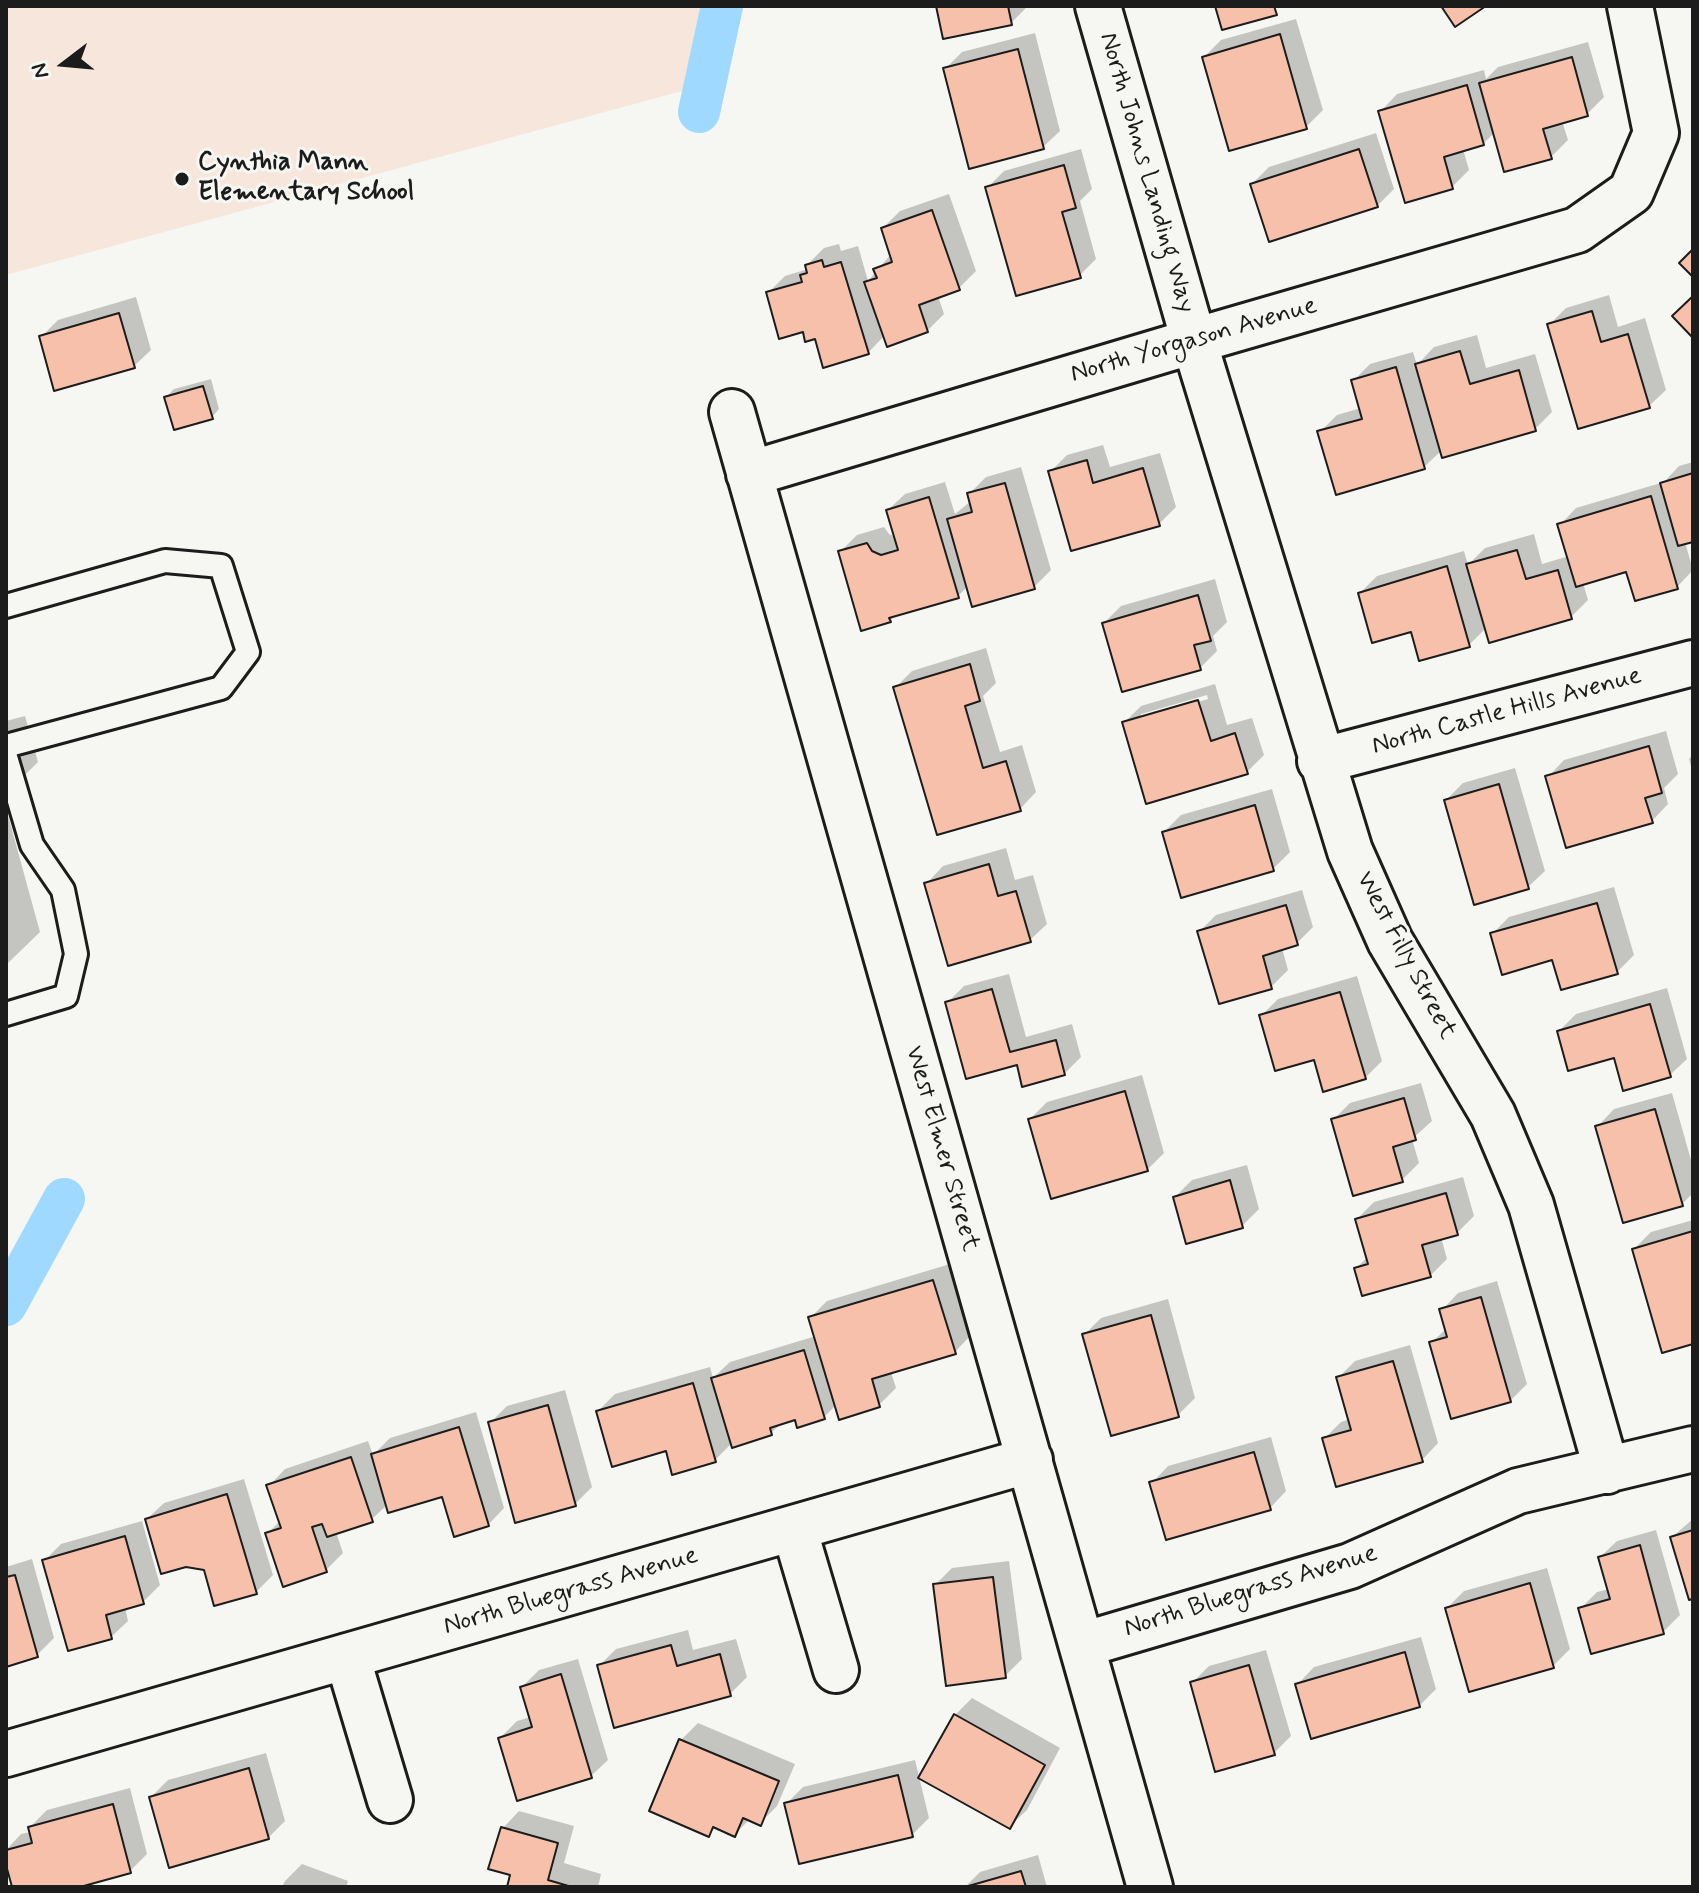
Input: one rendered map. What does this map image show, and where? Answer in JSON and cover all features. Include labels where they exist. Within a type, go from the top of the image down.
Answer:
[{"type":"street","name":"North Johns Landing Way","points":[[1098,6],[1194,341]]},
{"type":"street","name":"North Yorgason Avenue","points":[[749,474],[1577,230],[1631,192],[1656,133],[1630,6]]},
{"type":"street","name":"West Filly Street","points":[[1194,341],[1350,851],[1390,941],[1493,1115],[1531,1205],[1607,1471]]},
{"type":"street","name":"West Elmer Street","points":[[732,412],[1150,1887]]},
{"type":"street","name":"North Castle Hills Avenue","points":[[1320,761],[1693,663]]},
{"type":"street","name":"North Bluegrass Avenue","points":[[1082,1645],[1350,1566],[1518,1491],[1693,1449]]},
{"type":"street","name":"North Bluegrass Avenue","points":[[6,1754],[1030,1460]]},
{"type":"street","points":[[794,1528],[836,1670]]},
{"type":"street","points":[[347,1656],[390,1800]]},
{"type":"lane","points":[[6,606],[165,561],[221,566],[248,652],[221,688],[6,746]]},
{"type":"lane","points":[[6,757],[32,845],[63,890],[76,954],[66,996],[6,1014]]},
{"type":"shaded area","name":"Cynthia Mann Elementary School","points":[[6,6],[715,6],[711,83],[6,275]]},
{"type":"building","points":[[936,6],[1008,6],[1012,25],[943,39]]},
{"type":"building","points":[[1215,6],[1274,6],[1277,15],[1222,30]]},
{"type":"building","points":[[1441,6],[1486,6],[1455,27]]},
{"type":"building","points":[[1280,34],[1307,129],[1229,151],[1202,57]]},
{"type":"building","points":[[1018,49],[1044,149],[969,169],[943,68]]},
{"type":"building","points":[[1572,57],[1588,116],[1543,129],[1552,159],[1504,172],[1479,83]]},
{"type":"building","points":[[1467,85],[1484,145],[1444,157],[1453,189],[1405,203],[1378,111]]},
{"type":"building","points":[[1359,149],[1378,207],[1269,242],[1250,184]]},
{"type":"building","points":[[1064,165],[1076,208],[1062,212],[1081,278],[1016,296],[985,187]]},
{"type":"building","points":[[932,210],[960,290],[919,305],[928,332],[887,347],[864,282],[877,278],[873,269],[892,262],[881,228]]},
{"type":"building","points":[[1693,249],[1693,277],[1679,263]]},
{"type":"building","points":[[822,260],[824,267],[841,262],[869,354],[823,368],[815,339],[805,342],[803,332],[779,339],[766,292],[802,282],[800,275],[807,273],[805,265]]},
{"type":"building","points":[[1693,296],[1693,338],[1672,316]]},
{"type":"building","points":[[1592,311],[1601,342],[1628,334],[1650,408],[1578,429],[1547,324]]},
{"type":"building","points":[[119,313],[135,368],[54,391],[39,336]]},
{"type":"building","points":[[1460,351],[1470,384],[1519,370],[1536,431],[1442,458],[1415,364]]},
{"type":"building","points":[[1396,367],[1425,469],[1336,495],[1317,431],[1362,419],[1351,380]]},
{"type":"building","points":[[203,386],[213,419],[174,430],[164,397]]},
{"type":"building","points":[[1087,460],[1093,483],[1143,468],[1160,526],[1071,551],[1048,471]]},
{"type":"building","points":[[1693,473],[1693,542],[1678,546],[1660,483]]},
{"type":"building","points":[[1005,483],[1035,589],[972,607],[947,519],[972,512],[967,493]]},
{"type":"building","points":[[1651,496],[1678,589],[1635,601],[1626,572],[1576,587],[1557,524]]},
{"type":"building","points":[[929,497],[959,598],[889,618],[891,622],[861,631],[838,551],[867,543],[872,551],[881,555],[898,550],[886,510]]},
{"type":"building","points":[[1517,550],[1526,579],[1558,570],[1572,619],[1489,643],[1466,564]]},
{"type":"building","points":[[1447,566],[1470,647],[1419,661],[1411,632],[1372,643],[1358,593]]},
{"type":"building","points":[[1198,595],[1211,641],[1194,645],[1201,670],[1122,692],[1102,623]]},
{"type":"building","points":[[970,664],[980,701],[965,706],[983,768],[1006,761],[1021,811],[937,835],[893,687]]},
{"type":"building","points":[[1198,700],[1211,741],[1235,733],[1248,774],[1146,804],[1122,722]]},
{"type":"building","points":[[1649,746],[1662,793],[1645,798],[1653,823],[1566,848],[1545,776]]},
{"type":"building","points":[[1499,784],[1529,889],[1474,905],[1444,800]]},
{"type":"building","points":[[1255,805],[1274,871],[1181,898],[1162,832]]},
{"type":"building","points":[[989,864],[998,896],[1016,891],[1031,942],[948,966],[924,883]]},
{"type":"building","points":[[1597,903],[1618,974],[1561,990],[1552,960],[1502,975],[1490,933]]},
{"type":"building","points":[[1286,905],[1298,945],[1263,956],[1272,989],[1219,1004],[1197,931]]},
{"type":"building","points":[[992,989],[1010,1052],[1056,1040],[1065,1075],[1022,1087],[1017,1065],[966,1079],[945,1002]]},
{"type":"building","points":[[1340,992],[1366,1079],[1323,1092],[1314,1060],[1275,1071],[1259,1015]]},
{"type":"building","points":[[1650,1004],[1671,1077],[1623,1091],[1614,1058],[1568,1071],[1557,1031]]},
{"type":"building","points":[[1125,1091],[1148,1171],[1051,1199],[1028,1119]]},
{"type":"building","points":[[1404,1098],[1416,1140],[1393,1147],[1403,1182],[1353,1196],[1331,1119]]},
{"type":"building","points":[[1655,1109],[1683,1206],[1623,1223],[1595,1126]]},
{"type":"building","points":[[1230,1180],[1243,1228],[1186,1244],[1173,1197]]},
{"type":"building","points":[[1446,1193],[1458,1235],[1422,1245],[1431,1277],[1362,1296],[1354,1268],[1368,1264],[1355,1219]]},
{"type":"building","points":[[1693,1231],[1693,1344],[1662,1353],[1632,1249]]},
{"type":"building","points":[[933,1280],[956,1354],[872,1379],[880,1407],[839,1420],[808,1317]]},
{"type":"building","points":[[1481,1297],[1511,1402],[1451,1419],[1429,1342],[1447,1337],[1439,1309]]},
{"type":"building","points":[[1151,1315],[1179,1417],[1111,1436],[1082,1334]]},
{"type":"building","points":[[804,1350],[825,1419],[797,1428],[795,1420],[770,1428],[772,1435],[732,1448],[711,1378]]},
{"type":"building","points":[[1393,1361],[1423,1462],[1336,1487],[1322,1438],[1351,1430],[1336,1377]]},
{"type":"building","points":[[693,1383],[716,1462],[672,1475],[666,1451],[612,1467],[596,1411]]},
{"type":"building","points":[[548,1405],[576,1506],[515,1523],[488,1422]]},
{"type":"building","points":[[459,1427],[489,1526],[454,1537],[442,1497],[388,1513],[371,1454]]},
{"type":"building","points":[[1254,1452],[1271,1510],[1166,1540],[1149,1482]]},
{"type":"building","points":[[351,1457],[373,1522],[327,1537],[322,1524],[312,1527],[327,1572],[283,1587],[265,1533],[281,1528],[266,1485]]},
{"type":"building","points":[[227,1494],[257,1594],[214,1606],[204,1570],[186,1567],[161,1574],[145,1519]]},
{"type":"building","points":[[1693,1530],[1693,1599],[1689,1600],[1670,1537]]},
{"type":"building","points":[[125,1536],[144,1604],[106,1615],[112,1639],[68,1651],[42,1560]]},
{"type":"building","points":[[1640,1545],[1664,1634],[1591,1654],[1578,1608],[1610,1599],[1598,1557]]},
{"type":"building","points":[[15,1575],[38,1657],[6,1667],[6,1577]]},
{"type":"building","points":[[993,1577],[1006,1678],[946,1686],[933,1584]]},
{"type":"building","points":[[1530,1583],[1554,1668],[1469,1692],[1445,1608]]},
{"type":"building","points":[[671,1645],[677,1666],[720,1654],[731,1696],[614,1728],[597,1665]]},
{"type":"building","points":[[1405,1652],[1420,1707],[1311,1739],[1295,1684]]},
{"type":"building","points":[[1249,1665],[1275,1755],[1215,1772],[1190,1682]]},
{"type":"building","points":[[561,1674],[592,1778],[517,1801],[498,1738],[532,1727],[520,1687]]},
{"type":"building","points":[[954,1714],[1045,1765],[1010,1829],[918,1778]]},
{"type":"building","points":[[679,1739],[779,1781],[761,1826],[743,1818],[735,1837],[713,1827],[709,1837],[649,1811]]},
{"type":"building","points":[[249,1768],[269,1839],[169,1868],[149,1797]]},
{"type":"building","points":[[898,1775],[913,1837],[799,1864],[784,1803]]},
{"type":"building","points":[[113,1804],[131,1873],[80,1887],[12,1887],[6,1865],[6,1850],[32,1843],[28,1827]]},
{"type":"building","points":[[501,1827],[558,1843],[548,1880],[572,1887],[507,1887],[510,1875],[488,1869]]},
{"type":"building","points":[[1021,1871],[1026,1887],[965,1887]]},
{"type":"waterway","points":[[699,112],[722,6]]},
{"type":"waterway","points":[[6,1305],[64,1199]]},
{"type":"place","name":"Cynthia Mann Elementary School","points":[[182,179]]}]
